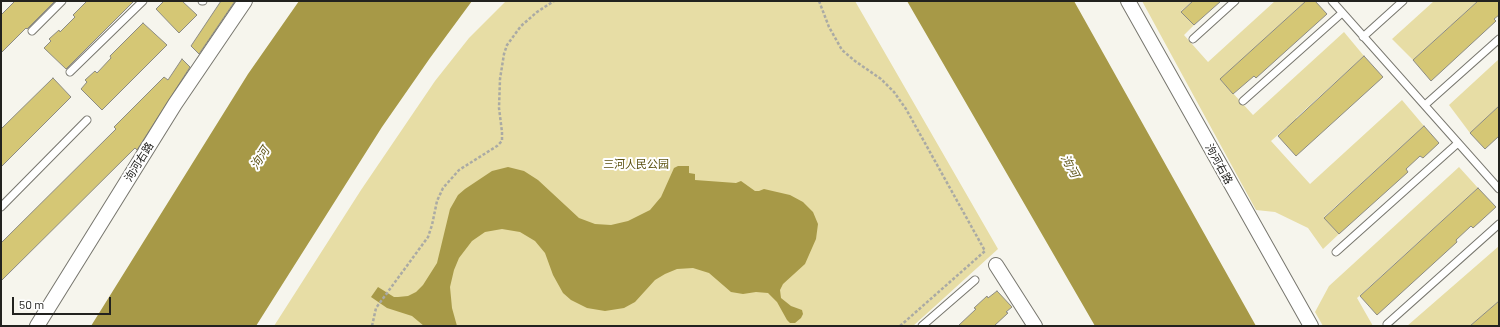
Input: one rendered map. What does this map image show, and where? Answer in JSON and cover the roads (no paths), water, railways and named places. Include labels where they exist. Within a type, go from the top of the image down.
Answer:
[{"type":"street","name":"泃河右路","points":[[37,326],[175,104],[245,1]]},
{"type":"street","name":"泃河右路","points":[[1128,1],[1311,326]]},
{"type":"street","points":[[996,265],[1035,326]]},
{"type":"lane","points":[[32,31],[62,1]]},
{"type":"lane","points":[[70,72],[143,1]]},
{"type":"lane","points":[[1193,39],[1235,1]]},
{"type":"lane","points":[[1332,1],[1499,189]]},
{"type":"lane","points":[[1363,37],[1403,1]]},
{"type":"lane","points":[[1243,101],[1342,13]]},
{"type":"lane","points":[[1425,105],[1499,39]]},
{"type":"lane","points":[[1,207],[87,120]]},
{"type":"lane","points":[[1336,252],[1458,143]]},
{"type":"lane","points":[[1387,324],[1499,224]]},
{"type":"lane","points":[[922,326],[975,280]]},
{"type":"water","name":"泃河","points":[[299,1],[472,1],[382,127],[256,326],[91,326],[248,74]]},
{"type":"water","name":"泃河","points":[[907,1],[1074,1],[1256,326],[1095,326]]},
{"type":"water","points":[[678,166],[689,166],[689,173],[695,174],[695,180],[736,183],[741,181],[755,191],[764,189],[790,195],[803,202],[813,212],[818,224],[816,239],[805,264],[783,284],[780,290],[781,298],[791,306],[802,310],[803,314],[801,318],[795,323],[790,323],[787,320],[777,302],[768,293],[756,292],[743,294],[731,292],[709,273],[693,268],[677,269],[665,274],[655,280],[635,302],[624,308],[605,311],[587,308],[571,300],[563,293],[553,275],[545,253],[535,241],[520,232],[502,229],[485,232],[472,241],[459,258],[454,270],[450,287],[452,308],[457,326],[424,326],[412,316],[387,308],[371,297],[378,287],[394,297],[398,297],[408,296],[416,292],[423,285],[437,263],[450,209],[458,195],[492,171],[508,167],[524,171],[538,180],[579,218],[595,224],[611,225],[628,221],[650,210],[661,197],[674,168]]},
{"type":"park label","name":"三河人民公园","points":[[636,164]]}]
